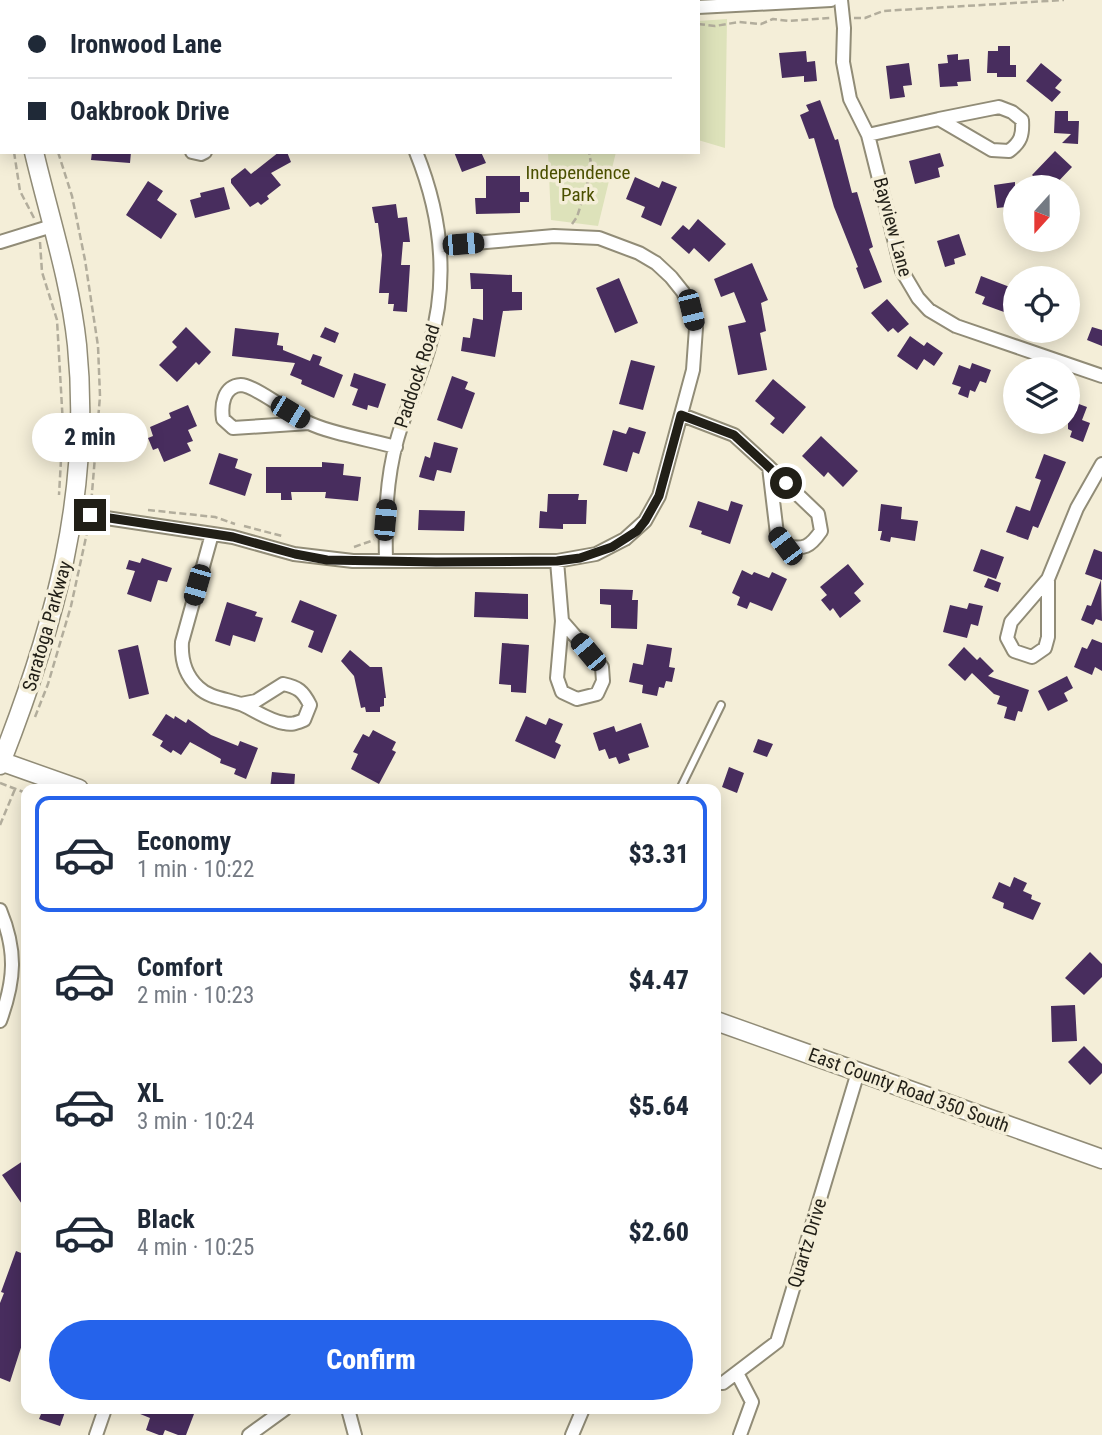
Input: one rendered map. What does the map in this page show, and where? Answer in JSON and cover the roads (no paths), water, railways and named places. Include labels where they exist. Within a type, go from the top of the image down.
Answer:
[{"type":"street","points":[[700,7],[831,0]]},
{"type":"street","name":"Bayview Lane","points":[[841,0],[845,78],[850,99],[868,135],[902,271],[918,299],[929,310],[956,326],[1102,376]]},
{"type":"street","points":[[868,135],[939,119],[999,107],[1022,120],[1023,130],[1020,143],[1009,151],[992,150],[939,119]]},
{"type":"street","name":"Saratoga Parkway","points":[[1,762],[42,652],[61,584],[74,507],[80,429],[77,346],[67,279],[45,228],[34,154]]},
{"type":"street","name":"Paddock Road","points":[[386,561],[388,481],[396,447],[435,329],[439,306],[440,246],[437,216],[417,154]]},
{"type":"street","points":[[0,242],[45,228]]},
{"type":"street","points":[[74,507],[327,560],[557,561],[596,554],[637,531],[659,496],[693,370],[696,349],[694,319],[682,292],[671,276],[639,253],[599,238],[564,236],[440,246]]},
{"type":"street","points":[[309,423],[233,428],[223,419],[221,404],[230,389],[241,385],[251,388],[309,423],[396,447]]},
{"type":"street","points":[[681,415],[734,435],[769,467],[818,513],[821,531],[812,544],[801,550],[785,546],[776,534],[769,467]]},
{"type":"street","points":[[1048,579],[1048,637],[1045,648],[1032,657],[1014,651],[1007,638],[1011,622],[1048,579],[1077,508],[1102,464]]},
{"type":"street","points":[[212,534],[182,642],[181,656],[185,669],[198,688],[206,693],[241,704],[279,723],[294,725],[304,720],[310,705],[304,693],[297,687],[283,684],[256,701],[241,704]]},
{"type":"street","points":[[557,561],[562,621],[557,678],[562,692],[577,699],[597,694],[603,681],[601,667],[562,621]]},
{"type":"street","points":[[1,762],[65,784]]},
{"type":"street","points":[[0,910],[10,935],[13,974],[0,1021]]},
{"type":"street","name":"East County Road 350 South","points":[[721,1023],[1102,1159]]},
{"type":"street","name":"Quartz Drive","points":[[721,1383],[777,1342],[858,1072]]},
{"type":"street","points":[[737,1373],[752,1402],[740,1435]]},
{"type":"street","points":[[96,1435],[103,1414]]},
{"type":"street","points":[[249,1435],[278,1414]]},
{"type":"street","points":[[349,1414],[355,1435]]},
{"type":"street","points":[[572,1435],[581,1414]]},
{"type":"lane","points":[[683,784],[721,705]]},
{"type":"park label","name":"Independence Park","points":[[578,183]]}]
